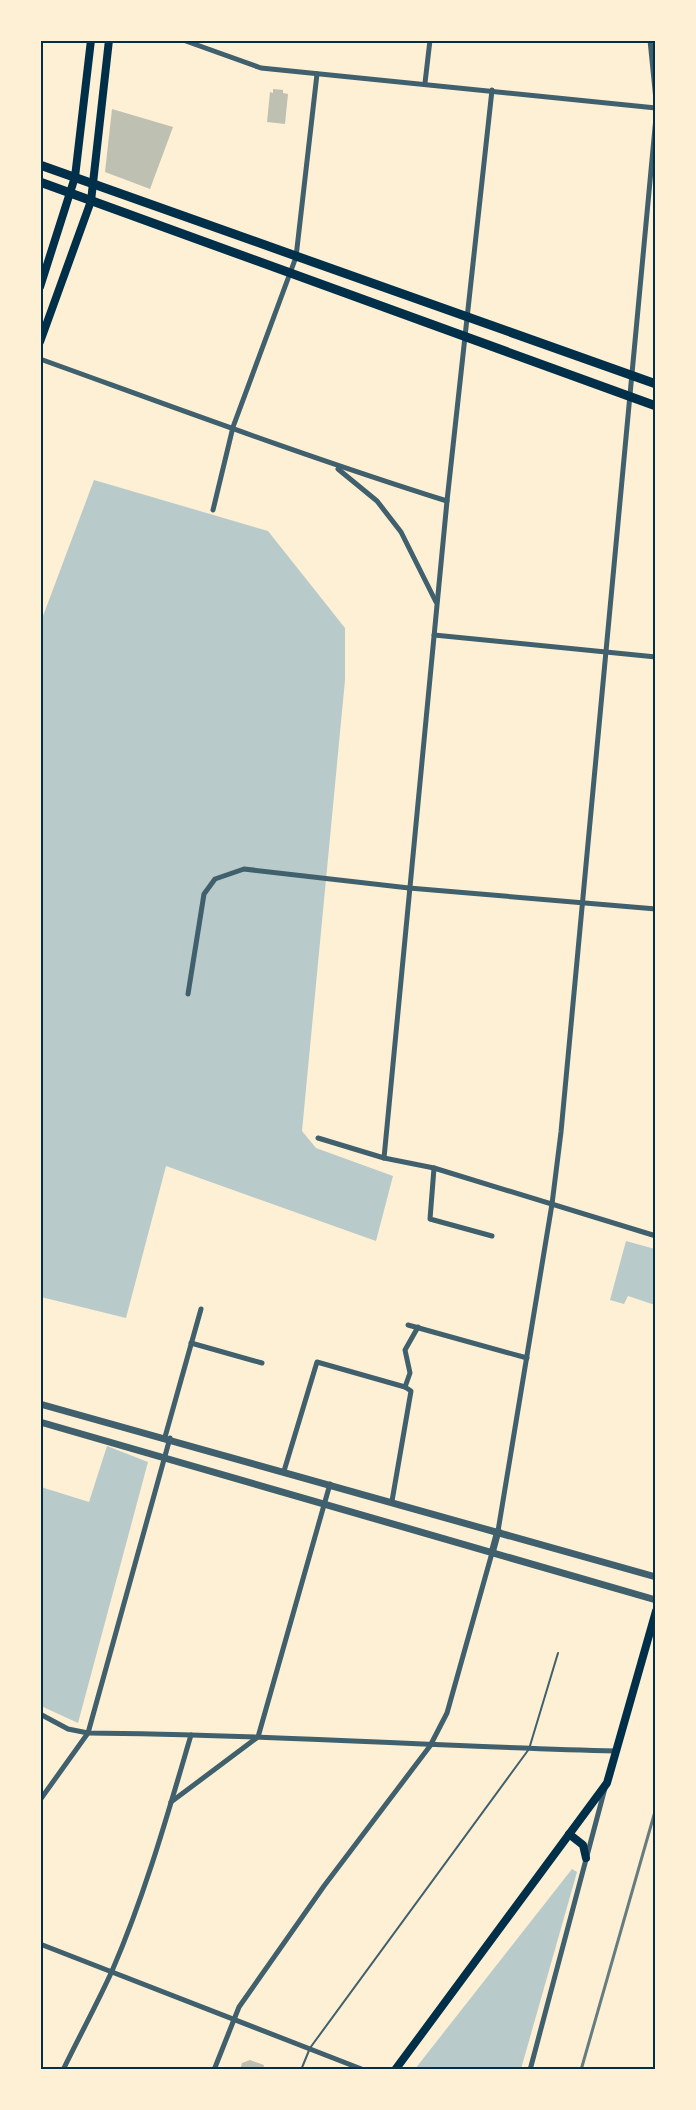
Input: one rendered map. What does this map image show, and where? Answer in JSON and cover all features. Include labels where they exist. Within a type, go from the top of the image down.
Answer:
[{"type":"highway","points":[[40,165],[656,384]]},
{"type":"highway","points":[[40,182],[656,406]]},
{"type":"highway","points":[[190,236],[195,220]]},
{"type":"main road","points":[[40,287],[75,177],[91,40]]},
{"type":"main road","points":[[40,342],[91,201],[95,184],[109,40]]},
{"type":"main road","points":[[395,2070],[607,1784],[656,1611]]},
{"type":"main road","points":[[569,1834],[583,1845],[586,1858]]},
{"type":"street","points":[[183,40],[261,68],[656,108]]},
{"type":"street","points":[[425,83],[430,40]]},
{"type":"street","points":[[650,40],[656,100]]},
{"type":"street","points":[[213,510],[233,427],[292,273],[296,256],[317,74]]},
{"type":"street","points":[[384,1158],[447,501],[492,90]]},
{"type":"street","points":[[214,2070],[239,2007],[324,1886],[430,1746],[447,1713],[498,1531],[552,1204],[583,903],[656,117]]},
{"type":"street","points":[[40,359],[233,427],[335,466],[447,501]]},
{"type":"street","points":[[335,466],[377,501],[401,532],[437,603]]},
{"type":"street","points":[[434,635],[656,657]]},
{"type":"street","points":[[188,994],[204,894],[215,879],[244,868],[409,888],[656,909]]},
{"type":"street","points":[[318,1138],[384,1158],[434,1168],[656,1236]]},
{"type":"street","points":[[434,1168],[430,1219],[492,1236]]},
{"type":"street","points":[[40,1800],[88,1733],[164,1458],[167,1437],[201,1309]]},
{"type":"street","points":[[408,1325],[527,1358]]},
{"type":"street","points":[[405,1387],[410,1373],[405,1350],[415,1337],[418,1327]]},
{"type":"street","points":[[191,1343],[262,1363]]},
{"type":"street","points":[[284,1471],[317,1362],[405,1387],[411,1391],[392,1502]]},
{"type":"street","points":[[40,1404],[167,1437],[656,1577]]},
{"type":"street","points":[[40,1422],[324,1506],[656,1600]]},
{"type":"street","points":[[171,1802],[258,1737],[330,1484]]},
{"type":"street","points":[[40,1714],[68,1729],[88,1733],[616,1751]]},
{"type":"street","points":[[63,2070],[112,1971],[171,1802],[190,1735]]},
{"type":"street","points":[[530,2070],[607,1784]]},
{"type":"street","points":[[40,1944],[364,2070]]},
{"type":"lane","points":[[301,2070],[310,2048],[529,1749],[558,1653]]},
{"type":"shaded area","points":[[94,480],[268,531],[345,628],[345,680],[302,1131],[316,1148],[393,1176],[376,1241],[166,1166],[126,1318],[41,1297],[40,624]]},
{"type":"shaded area","points":[[626,1241],[655,1249],[655,1305],[628,1296],[624,1304],[610,1300]]},
{"type":"shaded area","points":[[107,1446],[148,1462],[78,1723],[41,1706],[41,1487],[89,1502]]},
{"type":"shaded area","points":[[572,1869],[577,1872],[521,2069],[415,2069]]},
{"type":"building","points":[[273,89],[283,90],[283,93],[288,94],[285,124],[267,122],[270,92],[273,93]]},
{"type":"building","points":[[112,109],[173,127],[150,189],[105,172]]},
{"type":"building","points":[[250,2060],[264,2065],[263,2070],[240,2070],[242,2063]]},
{"type":"railway","points":[[581,2070],[656,1808]]}]
